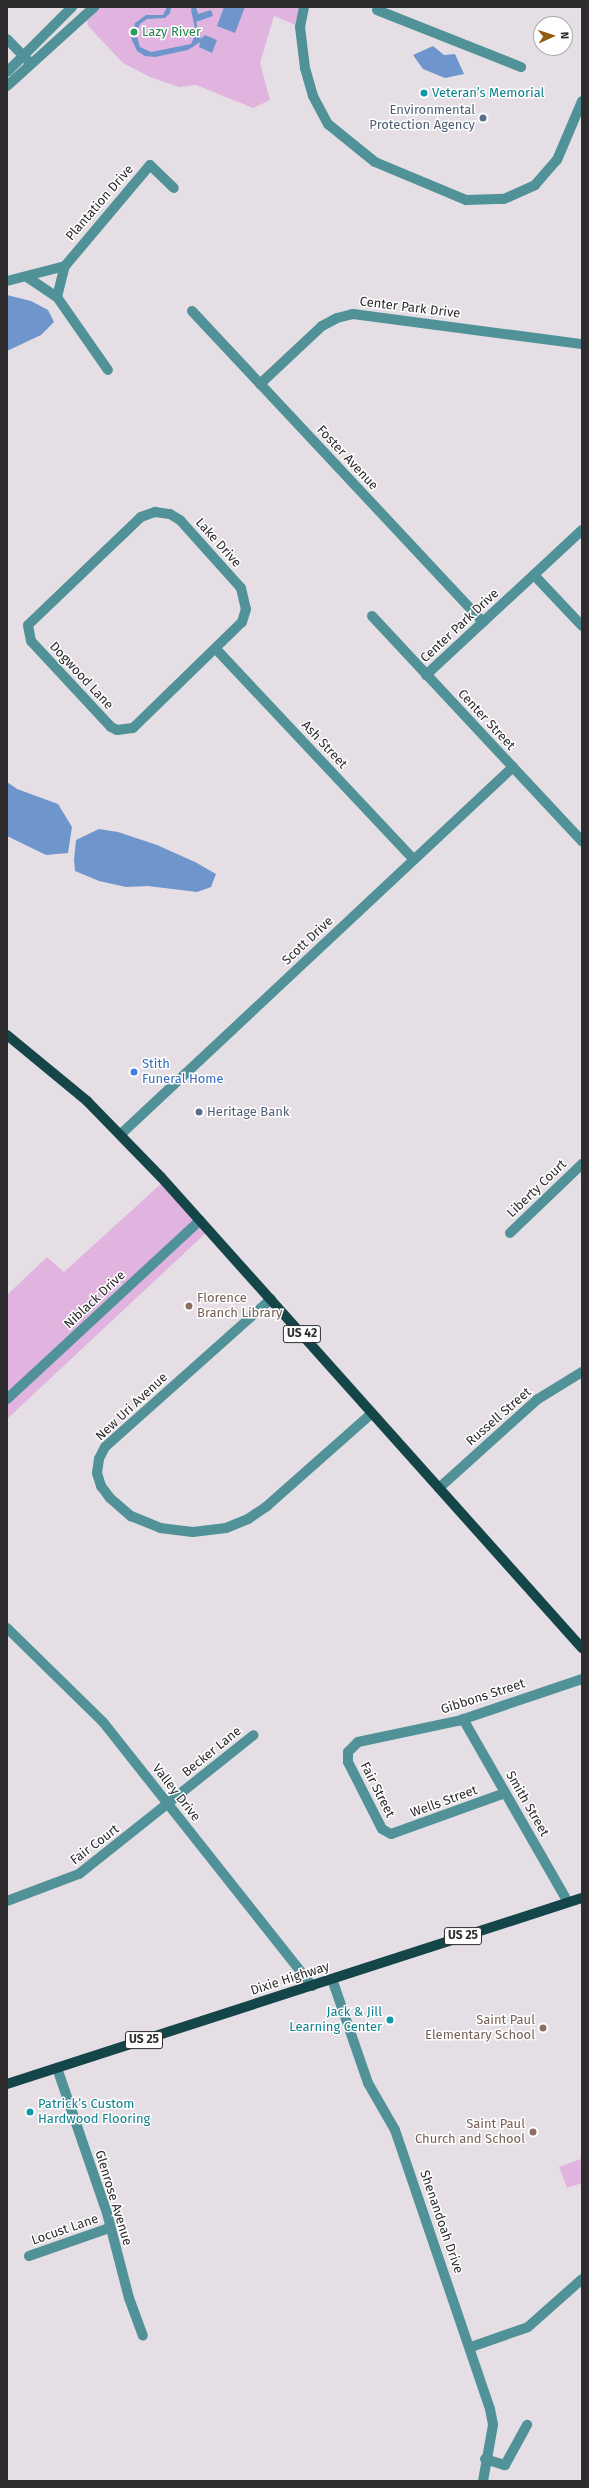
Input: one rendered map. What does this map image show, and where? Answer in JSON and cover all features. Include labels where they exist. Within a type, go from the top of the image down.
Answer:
[{"type":"main road","name":"US 42","points":[[7,1035],[46,1064],[121,1134],[271,1298],[582,1648]]},
{"type":"main road","name":"Dixie Highway","points":[[7,2084],[582,1898]]},
{"type":"street","points":[[7,86],[72,7]]},
{"type":"street","points":[[7,72],[27,61],[94,7]]},
{"type":"street","points":[[304,7],[300,27],[305,68],[313,96],[328,124],[375,162],[466,200],[504,199],[535,185],[556,160],[582,101]]},
{"type":"street","points":[[377,10],[521,67]]},
{"type":"street","points":[[7,39],[27,61]]},
{"type":"street","name":"Plantation Drive","points":[[57,297],[65,266],[150,165],[174,188]]},
{"type":"street","points":[[7,281],[65,266]]},
{"type":"street","points":[[27,277],[57,297],[108,370]]},
{"type":"street","name":"Foster Avenue","points":[[192,311],[483,622]]},
{"type":"street","name":"Center Park Drive","points":[[260,384],[322,326],[337,318],[354,314],[582,344]]},
{"type":"street","name":"Lake Drive","points":[[28,631],[32,619],[141,517],[161,512],[180,520],[244,595],[246,609],[242,622],[216,649],[133,728],[123,731]]},
{"type":"street","name":"Center Park Drive","points":[[426,675],[582,530]]},
{"type":"street","points":[[534,575],[582,626]]},
{"type":"street","name":"Center Street","points":[[372,616],[582,841]]},
{"type":"street","name":"Dogwood Lane","points":[[28,631],[31,641],[111,726],[123,731]]},
{"type":"street","name":"Ash Street","points":[[216,649],[413,859]]},
{"type":"street","name":"Scott Drive","points":[[121,1134],[513,767]]},
{"type":"street","name":"Liberty Court","points":[[510,1233],[582,1164]]},
{"type":"street","name":"Niblack Drive","points":[[7,1400],[200,1220]]},
{"type":"street","name":"New Uri Avenue","points":[[271,1298],[105,1447],[99,1459],[98,1473],[101,1486],[110,1498],[131,1516],[160,1528],[193,1532],[226,1528],[248,1519],[267,1506],[372,1413]]},
{"type":"street","name":"Russell Street","points":[[439,1488],[538,1399],[582,1372]]},
{"type":"street","name":"Valley Drive","points":[[7,1628],[103,1722],[312,1986]]},
{"type":"street","name":"Gibbons Street","points":[[348,1752],[358,1742],[463,1719],[582,1679]]},
{"type":"street","name":"Smith Street","points":[[463,1719],[568,1902]]},
{"type":"street","name":"Becker Lane","points":[[168,1804],[254,1735]]},
{"type":"street","name":"Fair Street","points":[[348,1752],[348,1762],[382,1829],[391,1834]]},
{"type":"street","name":"Wells Street","points":[[391,1834],[505,1793]]},
{"type":"street","name":"Fair Court","points":[[7,1901],[79,1874],[168,1804]]},
{"type":"street","name":"Shenandoah Drive","points":[[332,1979],[368,2083],[395,2130],[471,2347],[492,2420],[490,2441],[485,2459],[483,2481]]},
{"type":"street","name":"Glenrose Avenue","points":[[57,2068],[107,2213],[109,2228],[129,2298],[144,2336]]},
{"type":"street","name":"Locust Lane","points":[[29,2256],[109,2228]]},
{"type":"street","points":[[471,2347],[528,2327],[580,2283]]},
{"type":"street","points":[[485,2459],[505,2465],[527,2425]]},
{"type":"shaded area","points":[[94,7],[304,7],[300,27],[274,16],[260,63],[270,100],[253,108],[196,85],[179,87],[150,77],[123,63],[88,26],[86,14]]},
{"type":"shaded area","points":[[164,1181],[209,1230],[7,1419],[7,1295],[47,1257],[64,1272]]},
{"type":"shaded area","points":[[581,2159],[582,2183],[567,2188],[559,2167]]},
{"type":"water","name":"Lazy River","points":[[167,7],[171,7],[170,13],[165,18],[147,19],[140,24],[136,33],[140,47],[151,52],[191,44],[196,33],[191,10],[192,7],[196,7],[198,14],[211,10],[213,16],[196,22],[201,39],[205,35],[217,40],[212,53],[199,47],[200,42],[188,50],[155,57],[145,56],[137,51],[131,38],[135,23],[146,15],[163,15]]},
{"type":"water","points":[[224,7],[245,7],[235,33],[217,26]]},
{"type":"water","points":[[433,46],[444,55],[455,54],[464,74],[445,78],[423,69],[413,55]]},
{"type":"water","points":[[7,295],[31,301],[48,310],[54,322],[41,335],[7,351]]},
{"type":"water","points":[[7,782],[17,789],[58,804],[72,827],[68,853],[46,855],[7,836]]},
{"type":"water","points":[[99,829],[118,832],[157,845],[195,862],[216,874],[211,887],[197,892],[148,886],[126,887],[99,881],[75,871],[74,860],[76,840]]},
{"type":"place","name":"Lazy River","points":[[134,32]]},
{"type":"place","name":"Veteran’s Memorial","points":[[424,93]]},
{"type":"place","name":"Environmental Protection Agency","points":[[483,118]]},
{"type":"place","name":"Stith Funeral Home","points":[[134,1072]]},
{"type":"place","name":"Heritage Bank","points":[[199,1112]]},
{"type":"place","name":"Florence Branch Library","points":[[189,1306]]},
{"type":"place","name":"Jack & Jill Learning Center","points":[[390,2020]]},
{"type":"place","name":"Saint Paul Elementary School","points":[[543,2028]]},
{"type":"place","name":"Patrick’s Custom Hardwood Flooring","points":[[30,2112]]},
{"type":"place","name":"Saint Paul Church and School","points":[[533,2132]]}]
